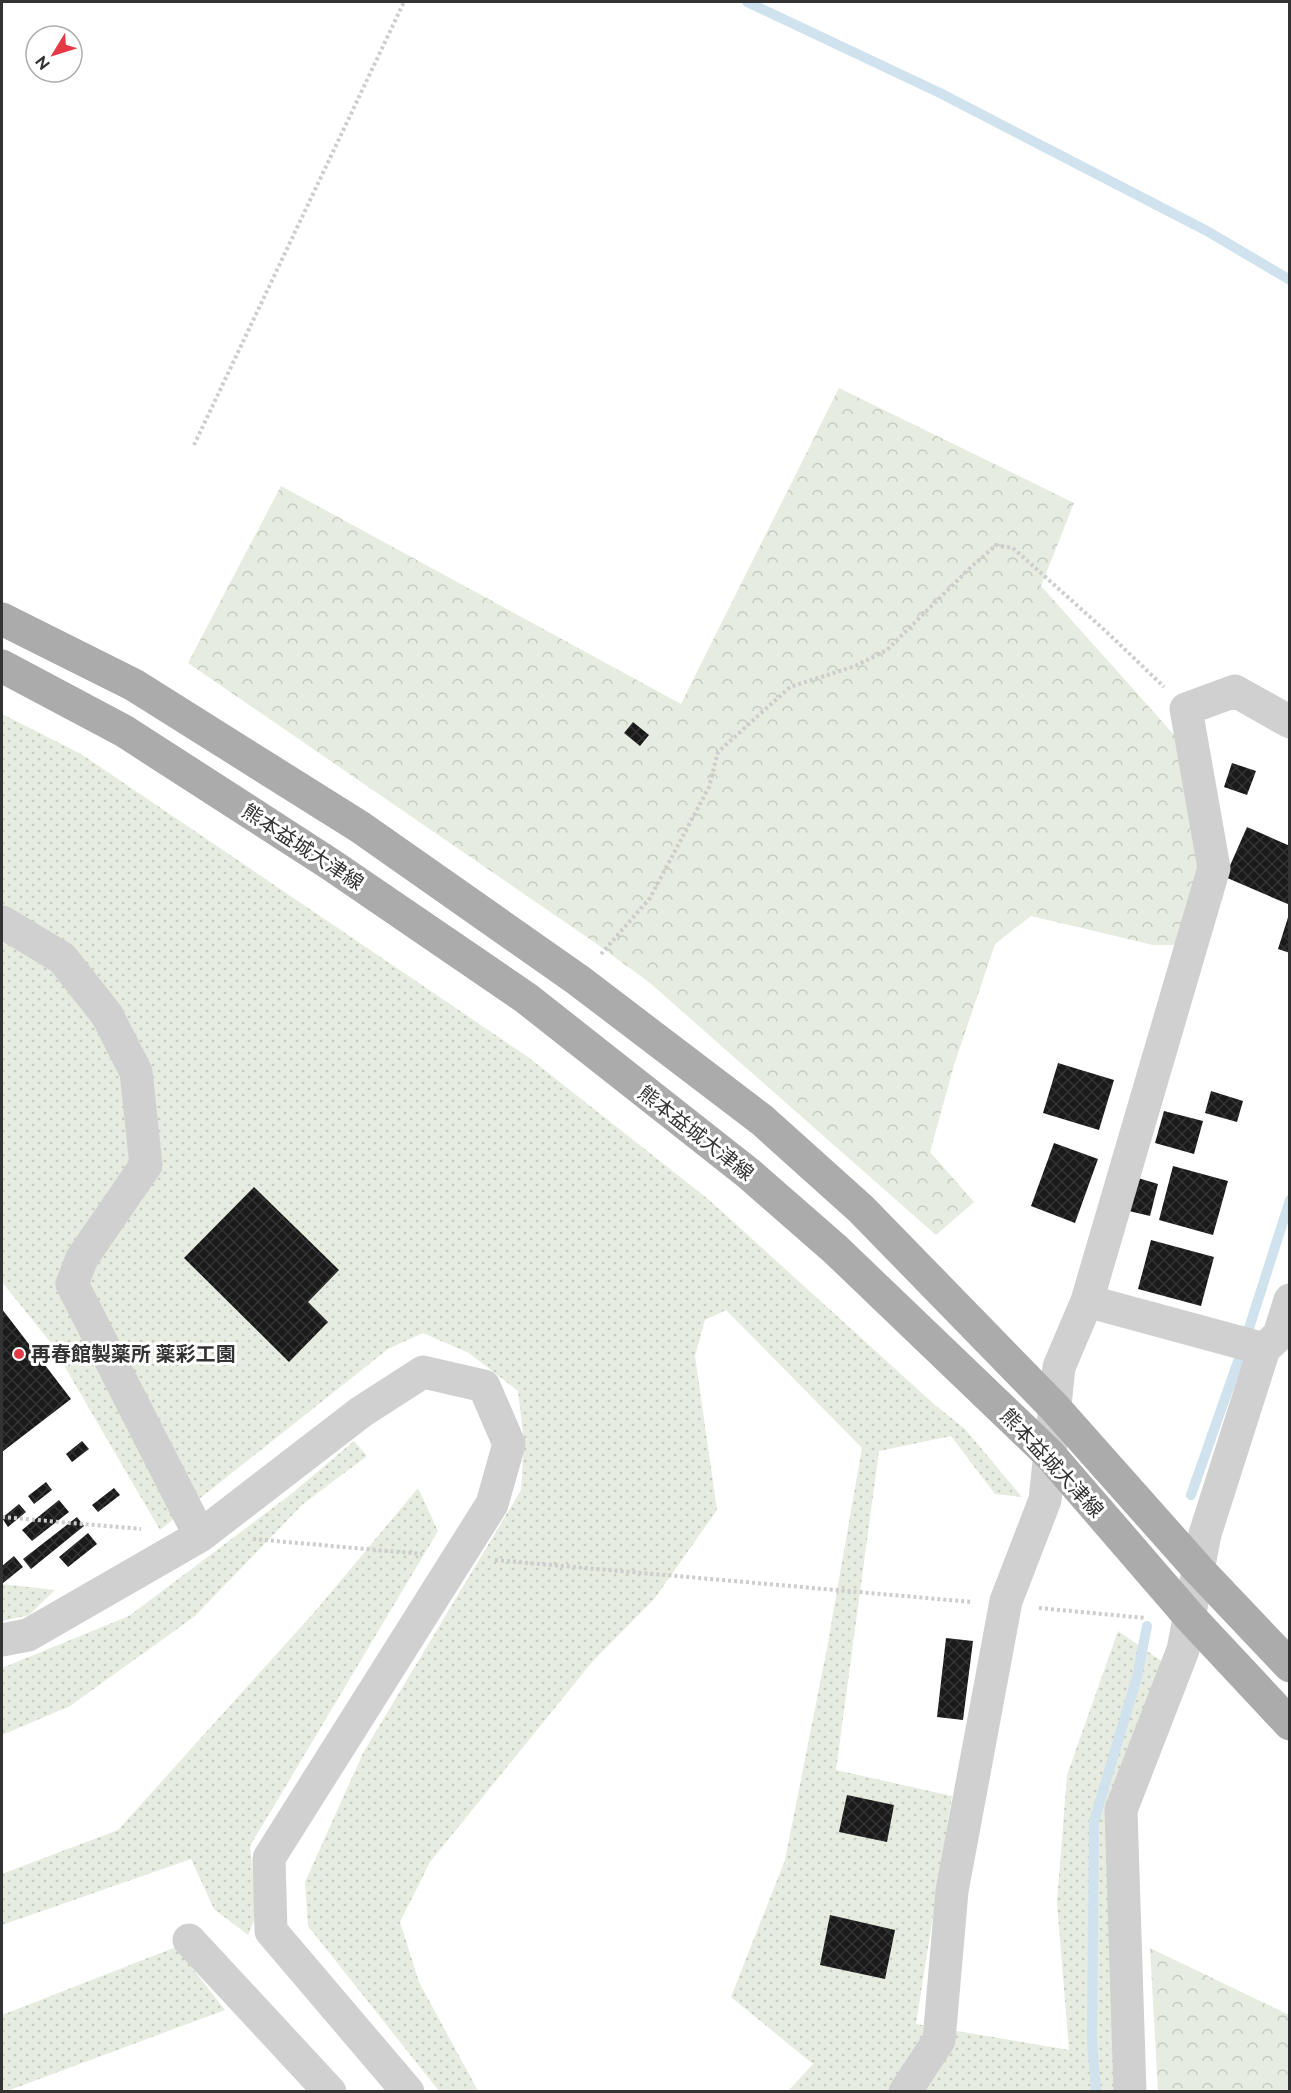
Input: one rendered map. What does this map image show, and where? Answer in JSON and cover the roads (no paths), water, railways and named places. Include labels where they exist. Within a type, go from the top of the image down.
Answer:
[{"type":"main road","name":"熊本益城大津線","points":[[2,619],[134,685],[360,827],[578,980],[762,1120],[861,1209],[1054,1407],[1198,1569],[1290,1666]]},
{"type":"main road","name":"熊本益城大津線","points":[[2,666],[124,731],[330,864],[561,1025],[748,1173],[836,1249],[1050,1455],[1189,1616],[1290,1724]]},
{"type":"street","points":[[905,2091],[939,2040],[952,1891],[1006,1601],[1045,1500],[1059,1367],[1087,1301],[1214,868],[1186,709],[1235,691],[1290,722]]},
{"type":"street","points":[[2,922],[62,958],[107,1015],[136,1072],[146,1165],[82,1258],[72,1284],[200,1536]]},
{"type":"street","points":[[1130,2091],[1121,1810],[1183,1650],[1204,1534],[1262,1341],[1290,1300]]},
{"type":"street","points":[[1087,1301],[1262,1341]]},
{"type":"street","points":[[2,1640],[28,1635],[200,1536],[361,1412],[423,1372],[484,1386],[509,1444],[492,1504],[269,1858],[271,1931],[408,2091]]},
{"type":"street","points":[[189,1940],[330,2091]]},
{"type":"waterway","points":[[747,2],[940,93],[1207,231],[1290,280]]},
{"type":"waterway","points":[[1191,1495],[1242,1350],[1290,1200]]},
{"type":"waterway","points":[[1096,2092],[1092,2040],[1094,1821],[1137,1677],[1147,1626]]},
{"type":"place","name":"再春館製薬所 薬彩工園","points":[[19,1354]]}]
